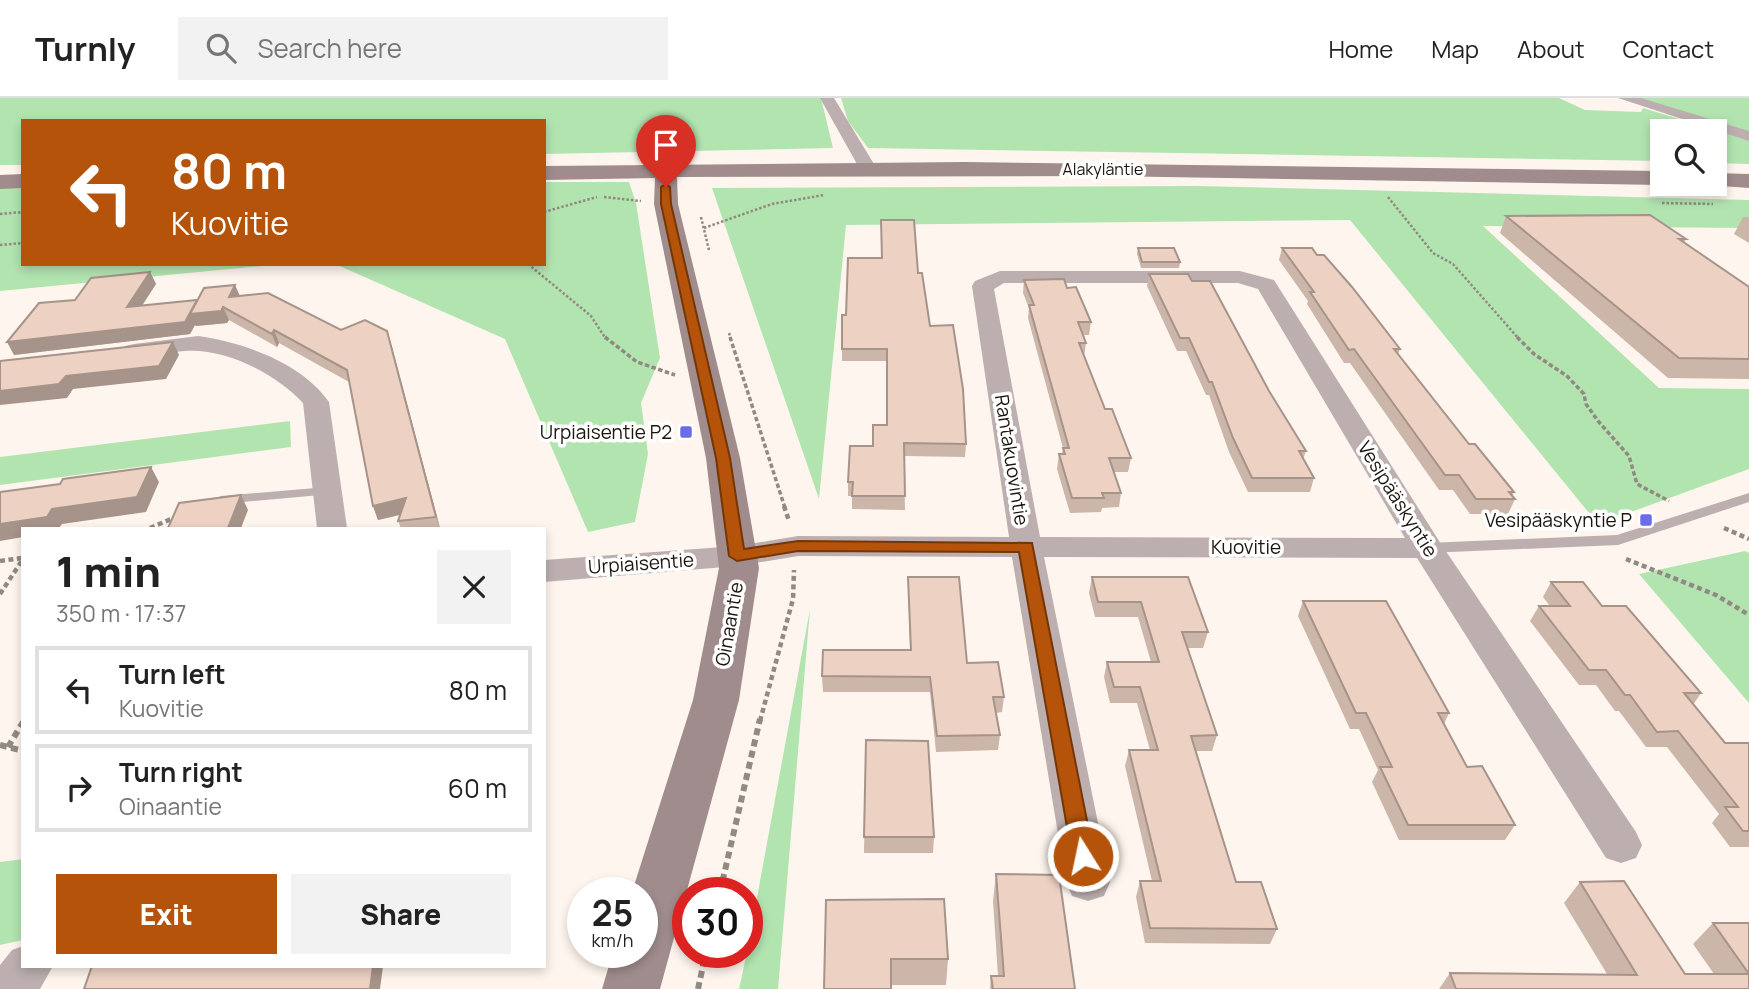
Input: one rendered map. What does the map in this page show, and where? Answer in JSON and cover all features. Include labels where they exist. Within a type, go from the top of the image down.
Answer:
[{"type":"main road","name":"Alakyläntie","points":[[546,173],[868,169],[1356,171],[1650,178]]},
{"type":"main road","name":"Oinaantie","points":[[631,989],[716,700],[739,568],[723,458],[666,204],[666,171]]},
{"type":"main road","points":[[1727,180],[1749,181]]},
{"type":"main road","points":[[0,182],[21,181]]},
{"type":"street","points":[[827,98],[868,169]]},
{"type":"street","points":[[1625,98],[1749,136]]},
{"type":"street","name":"Rantakuovintie","points":[[1088,882],[1026,547],[984,286],[1000,276],[1107,276]]},
{"type":"street","name":"Vesipääskyntie","points":[[1107,276],[1240,277],[1266,285],[1427,548],[1621,845]]},
{"type":"street","points":[[106,354],[198,343],[218,346],[242,354],[306,389],[316,402],[332,527]]},
{"type":"street","name":"Kuovitie","points":[[737,556],[798,546],[1427,548]]},
{"type":"street","name":"Urpiaisentie","points":[[546,571],[737,556]]},
{"type":"street","points":[[10,989],[27,968]]},
{"type":"lane","points":[[216,501],[327,491]]},
{"type":"lane","name":"Kuovitie","points":[[1427,548],[1605,542],[1698,516],[1749,497]]},
{"type":"path","points":[[704,228],[772,204],[827,195]]},
{"type":"path","points":[[546,211],[597,197]]},
{"type":"path","points":[[1402,198],[1388,197],[1433,253],[1453,264],[1534,354],[1567,376],[1584,394],[1586,404],[1598,421],[1629,456],[1637,484],[1698,516]]},
{"type":"path","points":[[1657,203],[1723,204]]},
{"type":"path","points":[[0,214],[21,212]]},
{"type":"path","points":[[0,245],[21,243]]},
{"type":"path","points":[[530,266],[591,316],[608,342],[637,362],[706,383]]},
{"type":"path","points":[[152,527],[216,501]]},
{"type":"path","points":[[0,561],[21,559]]},
{"type":"path","points":[[0,594],[21,562]]},
{"type":"path","points":[[1672,576],[1716,595],[1749,615]]},
{"type":"path","points":[[8,747],[21,725]]},
{"type":"path","points":[[0,745],[21,750]]},
{"type":"path","points":[[698,989],[703,968]]},
{"type":"green space","points":[[0,98],[821,98],[833,148],[546,154],[546,119],[21,119],[21,165],[0,165]]},
{"type":"green space","points":[[841,98],[1559,98],[1585,110],[1641,112],[1643,108],[1679,119],[1650,119],[1650,161],[868,148],[848,121]]},
{"type":"green space","points":[[1636,98],[1749,98],[1749,132],[1727,125],[1727,119],[1706,119]]},
{"type":"green space","points":[[1727,133],[1749,140],[1749,164],[1727,163]]},
{"type":"green space","points":[[546,182],[629,182],[636,203],[660,358],[641,403],[648,454],[635,522],[588,532],[505,339],[340,266],[546,266]]},
{"type":"green space","points":[[0,186],[21,186],[21,266],[262,266],[0,291]]},
{"type":"green space","points":[[1199,186],[1749,200],[1749,228],[1483,226],[1659,388],[1749,389],[1749,469],[1598,524],[1350,220],[846,225],[819,499],[712,188]]},
{"type":"green space","points":[[290,421],[291,447],[0,485],[0,457]]},
{"type":"green space","points":[[1745,551],[1749,553],[1749,703],[1639,574]]},
{"type":"green space","points":[[810,609],[778,989],[739,989],[744,968],[763,968],[763,877],[761,877]]},
{"type":"green space","points":[[21,859],[21,940],[0,945],[0,862]]},
{"type":"building","points":[[1650,215],[1686,239],[1679,239],[1749,287],[1749,359],[1679,358],[1506,216]]},
{"type":"building","points":[[881,220],[914,220],[918,273],[922,273],[930,326],[953,325],[963,389],[966,444],[904,443],[905,496],[852,496],[853,482],[848,482],[850,446],[873,446],[873,425],[887,425],[887,349],[842,349],[842,315],[846,315],[848,258],[882,258]]},
{"type":"building","points":[[1138,248],[1174,248],[1180,262],[1142,262]]},
{"type":"building","points":[[1282,248],[1312,248],[1317,255],[1324,255],[1400,349],[1394,349],[1469,444],[1475,444],[1514,492],[1509,492],[1515,499],[1476,499],[1459,475],[1445,475],[1354,349],[1349,350],[1310,292],[1314,292]]},
{"type":"building","points":[[150,272],[127,307],[197,300],[185,322],[7,342],[39,303],[75,300],[91,278]]},
{"type":"building","points":[[1149,274],[1188,274],[1192,281],[1210,281],[1269,391],[1306,451],[1299,451],[1314,478],[1252,478],[1233,438],[1212,382],[1209,382],[1189,338],[1180,338]]},
{"type":"building","points":[[1064,279],[1067,288],[1076,287],[1091,322],[1078,322],[1086,343],[1079,343],[1105,409],[1112,409],[1131,458],[1109,458],[1121,493],[1102,493],[1104,498],[1072,498],[1059,454],[1065,454],[1063,448],[1069,448],[1029,305],[1034,305],[1024,280]]},
{"type":"building","points":[[235,285],[229,297],[268,293],[341,330],[365,320],[387,331],[436,517],[398,521],[406,498],[373,506],[347,370],[274,330],[272,334],[223,307],[221,311],[190,314],[204,288]]},
{"type":"building","points":[[173,342],[159,366],[66,376],[59,384],[0,391],[0,361]]},
{"type":"building","points":[[151,467],[137,497],[52,509],[47,517],[0,524],[0,492],[60,484],[63,479]]},
{"type":"building","points":[[241,495],[228,527],[168,527],[179,503]]},
{"type":"building","points":[[908,577],[959,577],[967,663],[998,662],[1004,697],[993,697],[1000,735],[937,736],[930,677],[822,676],[823,650],[911,650]]},
{"type":"building","points":[[1092,577],[1188,577],[1208,632],[1182,632],[1217,735],[1191,736],[1236,882],[1261,882],[1277,929],[1150,928],[1140,881],[1161,881],[1129,750],[1158,750],[1140,687],[1114,687],[1107,662],[1159,662],[1141,602],[1098,602]]},
{"type":"building","points":[[1551,582],[1583,582],[1602,606],[1626,606],[1701,693],[1684,693],[1725,743],[1749,743],[1749,831],[1743,831],[1725,807],[1738,807],[1678,731],[1657,732],[1630,695],[1625,695],[1606,670],[1589,670],[1539,606],[1570,606]]},
{"type":"building","points":[[1303,601],[1386,601],[1449,713],[1438,713],[1467,767],[1482,766],[1515,825],[1408,825],[1380,767],[1392,767],[1366,713],[1356,713]]},
{"type":"building","points":[[866,740],[928,741],[934,837],[864,837]]},
{"type":"building","points":[[996,874],[1059,875],[1075,989],[993,989],[991,976],[1004,976]]},
{"type":"building","points":[[1624,881],[1685,974],[1749,974],[1749,989],[1456,989],[1450,973],[1637,975],[1580,882]]},
{"type":"building","points":[[944,899],[948,959],[891,959],[891,989],[824,989],[826,900]]},
{"type":"building","points":[[1713,923],[1749,923],[1749,974]]},
{"type":"building","points":[[91,968],[373,968],[370,989],[84,989]]},
{"type":"place","name":"Urpiaisentie P2","points":[[686,432]]},
{"type":"place","name":"Vesipääskyntie P","points":[[1646,520]]},
{"type":"route","points":[[666,187],[666,204],[723,458],[737,556],[798,546],[1026,547],[1083,856]]}]
